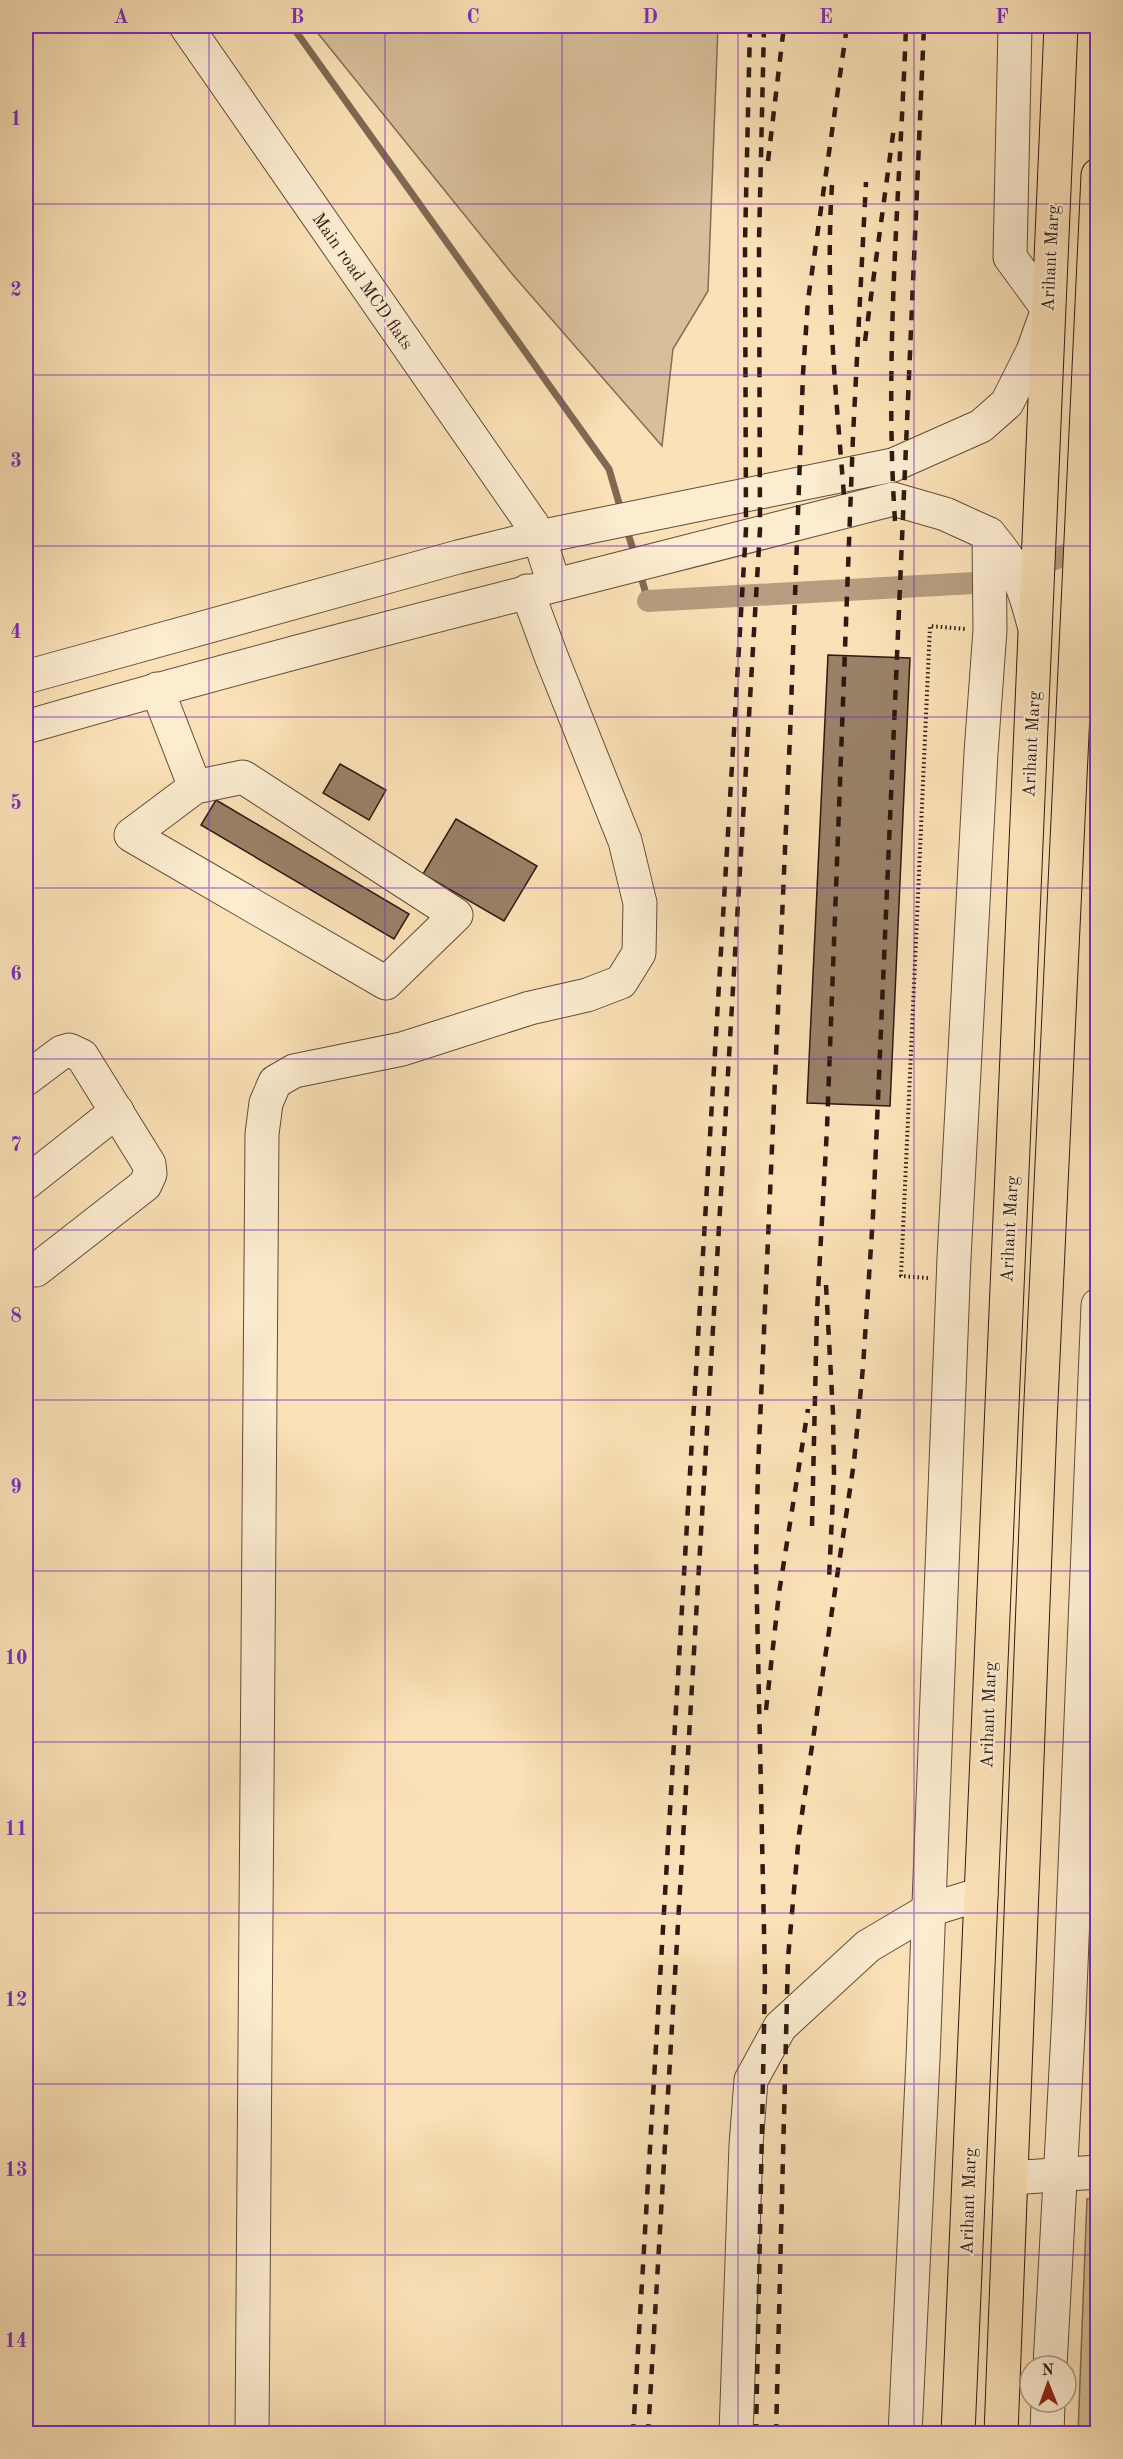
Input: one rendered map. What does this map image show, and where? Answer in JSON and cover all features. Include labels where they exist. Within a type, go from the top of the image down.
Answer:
[{"type":"main road","name":"Arihant Marg","points":[[957,2433],[1061,26]]},
{"type":"main road","points":[[1000,2433],[1043,1363],[1078,594],[1088,498],[1098,175]]},
{"type":"main road","points":[[1003,1362],[1043,1363]]},
{"type":"street","name":"Main road MCD flats","points":[[186,26],[539,537],[541,588],[538,621],[625,841],[640,903],[639,953],[621,982],[587,995],[530,1008],[402,1049],[294,1071],[275,1082],[266,1103],[262,1146],[252,2433]]},
{"type":"street","points":[[26,677],[458,557],[539,537],[893,465],[981,426],[1007,403],[1033,351],[1048,309],[1010,257],[1015,26]]},
{"type":"street","points":[[26,727],[157,689],[541,588],[893,499],[945,514],[1011,559],[1036,618]]},
{"type":"street","points":[[905,2433],[954,1280],[980,765],[990,615],[990,545]]},
{"type":"street","points":[[157,689],[195,787]]},
{"type":"street","points":[[243,777],[456,915],[386,983],[131,835],[195,787],[243,777]]},
{"type":"street","points":[[26,1079],[62,1052],[69,1050],[82,1056],[149,1164],[150,1174],[145,1185],[36,1270]]},
{"type":"street","points":[[26,1183],[117,1111]]},
{"type":"street","points":[[1051,2354],[1061,2173],[1098,1305]]},
{"type":"street","points":[[736,2433],[746,2145],[751,2080],[780,2027],[868,1946],[928,1910],[981,1894]]},
{"type":"street","points":[[1011,2178],[1098,2172]]},
{"type":"street","points":[[1047,2433],[1048,2414]]},
{"type":"path","points":[[954,1280],[901,1276],[930,626],[990,615]]},
{"type":"shaded area","points":[[312,26],[718,26],[708,291],[673,349],[662,446],[513,275]]},
{"type":"shaded area","points":[[1097,2198],[1097,2433],[1078,2433],[1087,2199]]},
{"type":"building","points":[[828,655],[910,658],[890,1106],[807,1103]]},
{"type":"building","points":[[340,764],[386,790],[369,820],[323,793]]},
{"type":"building","points":[[216,800],[409,914],[394,939],[201,825]]},
{"type":"building","points":[[456,819],[537,866],[504,921],[423,874]]},
{"type":"waterway","points":[[292,26],[609,469],[621,510]]},
{"type":"waterway","points":[[626,527],[635,556]]},
{"type":"waterway","points":[[648,601],[992,582],[1098,543]]},
{"type":"waterway","points":[[640,573],[648,601]]},
{"type":"railway","points":[[633,2434],[746,529],[745,242],[750,26]]},
{"type":"railway","points":[[648,2434],[760,529],[759,242],[764,26]]},
{"type":"railway","points":[[768,161],[784,26]]},
{"type":"railway","points":[[756,2434],[765,1977],[756,1560],[758,1468],[790,735],[803,374],[808,300],[847,26]]},
{"type":"railway","points":[[895,521],[892,459],[892,335],[906,26]]},
{"type":"railway","points":[[776,2434],[788,1958],[799,1834],[854,1462],[873,1216],[924,26]]},
{"type":"railway","points":[[865,341],[894,127]]},
{"type":"railway","points":[[812,1526],[817,1311],[827,1128],[853,436],[866,182]]},
{"type":"railway","points":[[832,185],[831,302],[844,496]]},
{"type":"railway","points":[[826,1285],[834,1474],[829,1579]]},
{"type":"railway","points":[[766,1710],[779,1593],[808,1409]]}]
